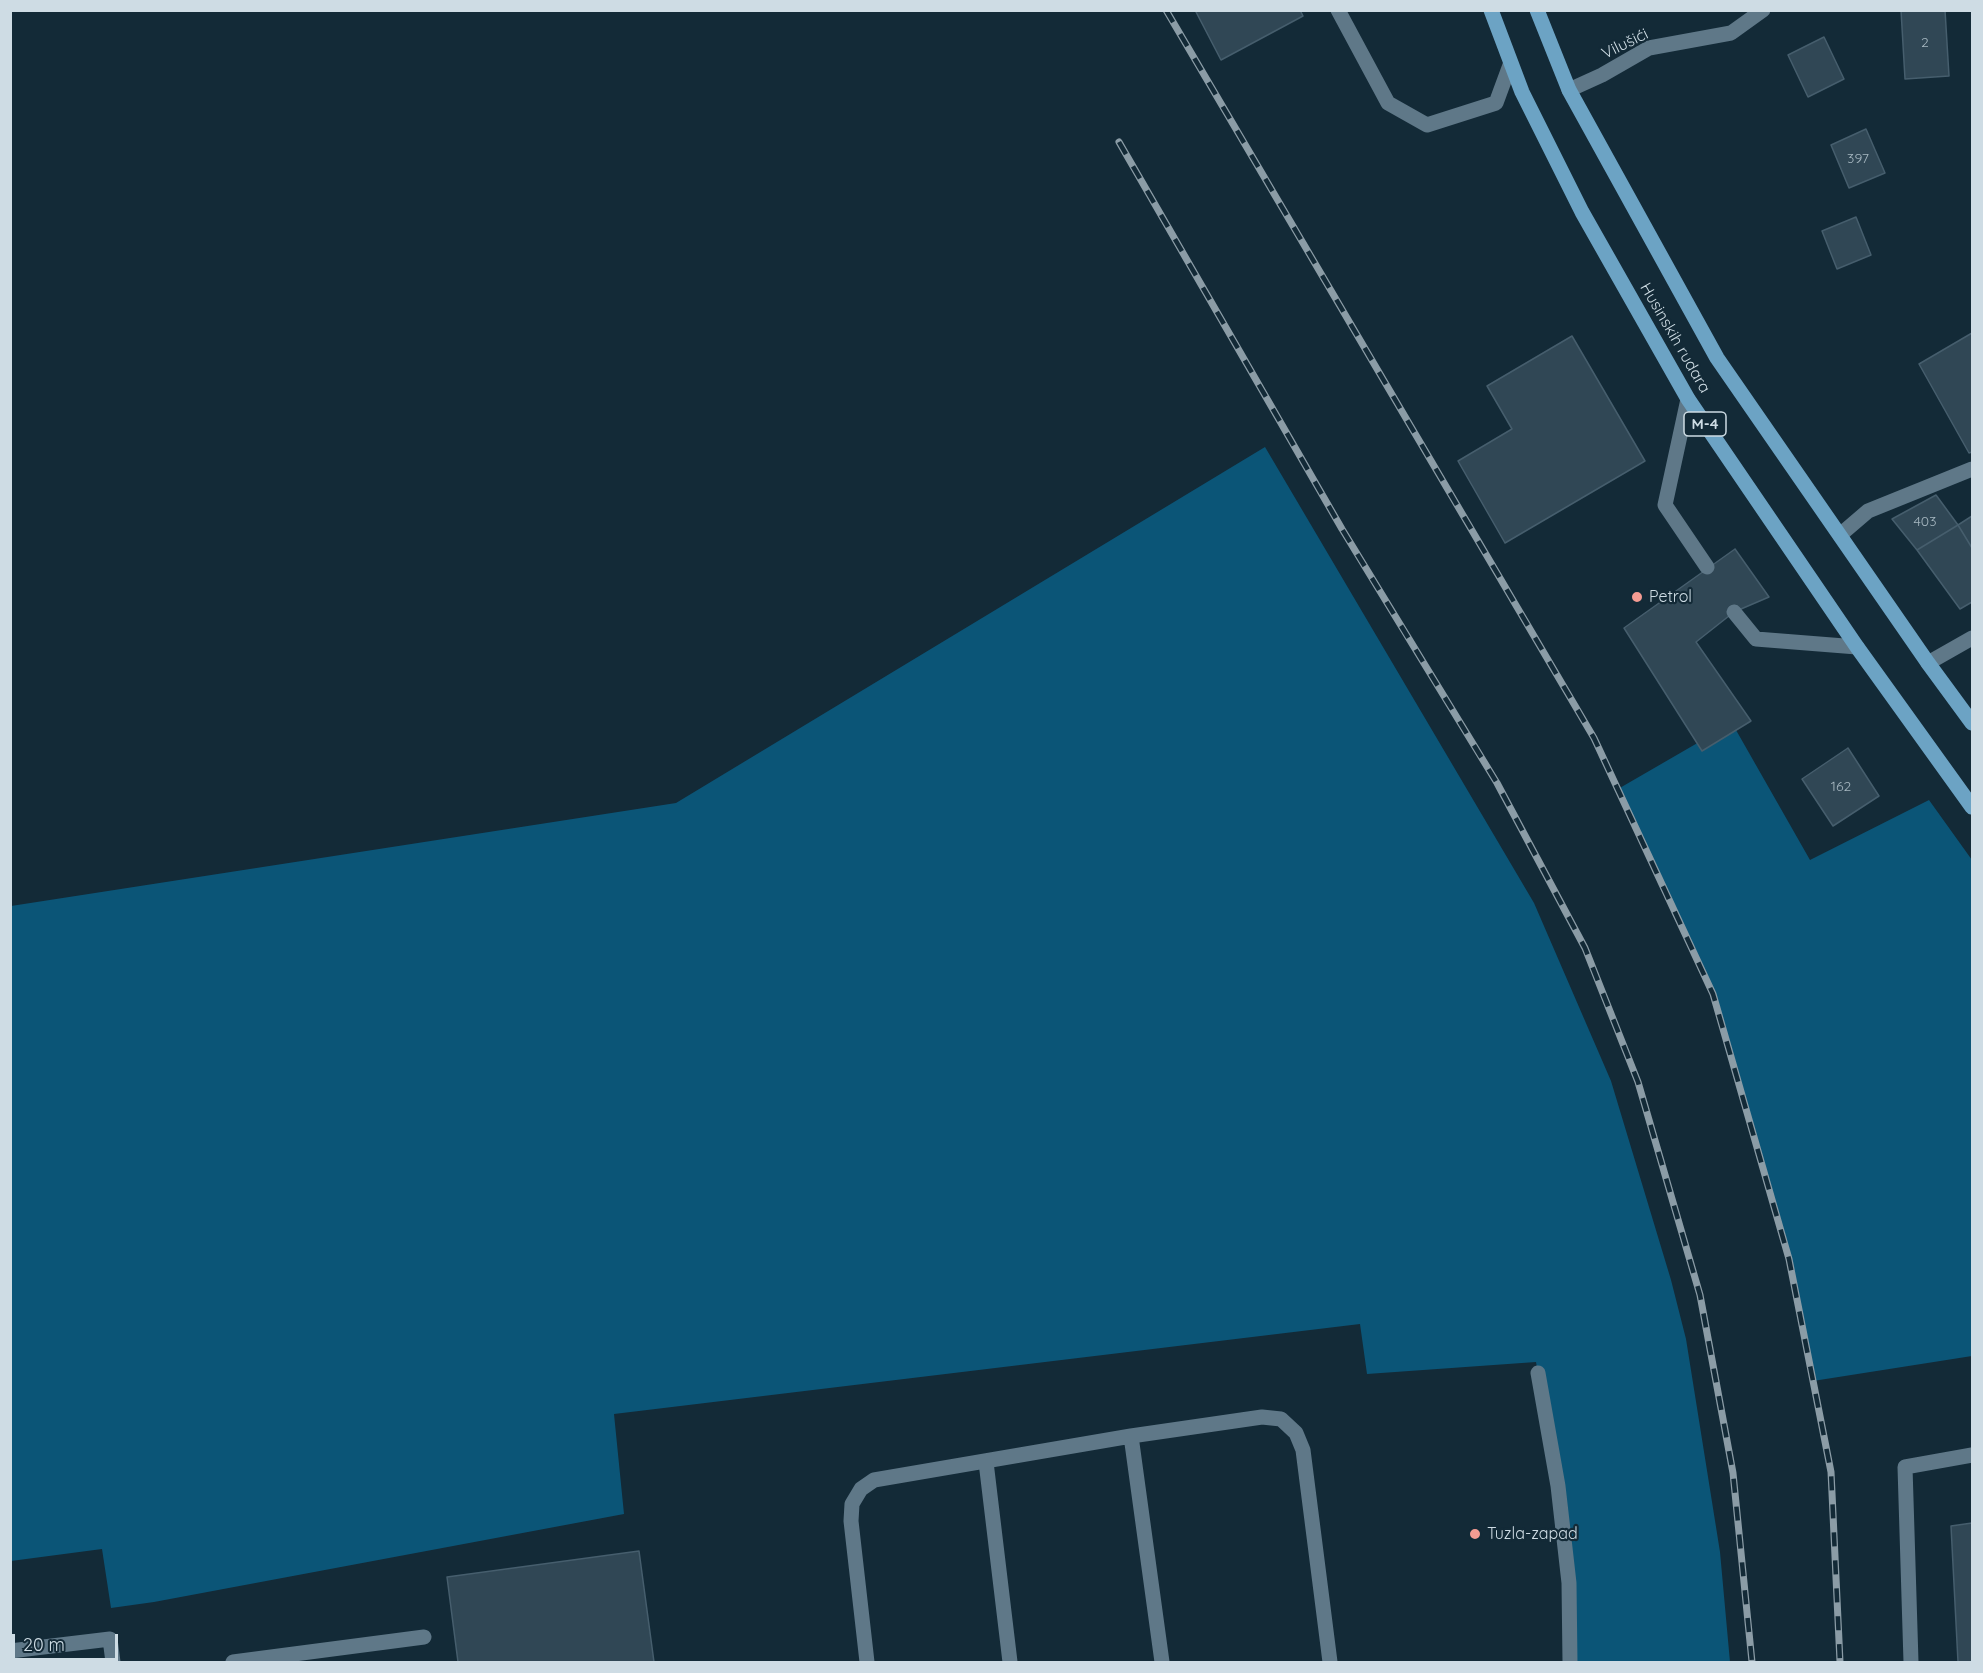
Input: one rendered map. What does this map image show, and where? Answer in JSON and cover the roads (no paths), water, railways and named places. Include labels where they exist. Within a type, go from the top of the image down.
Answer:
[{"type":"main road","name":"Husinskih rudara","points":[[1491,10],[1510,65],[1582,212],[1688,399],[1857,647],[1972,807]]},
{"type":"main road","name":"Husinskih rudara","points":[[1537,10],[1569,90],[1717,358],[1972,723]]},
{"type":"street","points":[[1338,10],[1388,103],[1427,125],[1497,103],[1510,65]]},
{"type":"street","name":"Vilušići","points":[[1569,90],[1602,75],[1649,48],[1731,33],[1763,10]]},
{"type":"street","points":[[1688,399],[1665,505],[1707,567]]},
{"type":"street","points":[[1840,535],[1868,511],[1972,469]]},
{"type":"street","points":[[1734,612],[1756,639],[1857,647]]},
{"type":"street","points":[[1928,663],[1972,639]]},
{"type":"street","points":[[1538,1372],[1558,1485],[1569,1583],[1570,1662]]},
{"type":"street","points":[[867,1662],[851,1521],[852,1504],[861,1489],[874,1480],[1131,1436],[1262,1417],[1281,1419],[1296,1433],[1303,1450],[1330,1662]]},
{"type":"street","points":[[1131,1436],[1162,1662]]},
{"type":"street","points":[[1911,1662],[1905,1467],[1972,1455]]},
{"type":"street","points":[[986,1462],[1010,1662]]},
{"type":"street","points":[[233,1662],[423,1636]]},
{"type":"street","points":[[10,1651],[110,1639],[113,1662]]},
{"type":"railway","points":[[1166,10],[1594,738],[1713,994],[1789,1259],[1831,1472],[1840,1662]]},
{"type":"railway","points":[[1119,142],[1342,529],[1497,783],[1585,948],[1638,1082],[1700,1295],[1733,1473],[1752,1662]]},
{"type":"place","name":"Petrol","points":[[1637,597]]},
{"type":"place","name":"Tuzla-zapad","points":[[1475,1534]]}]
